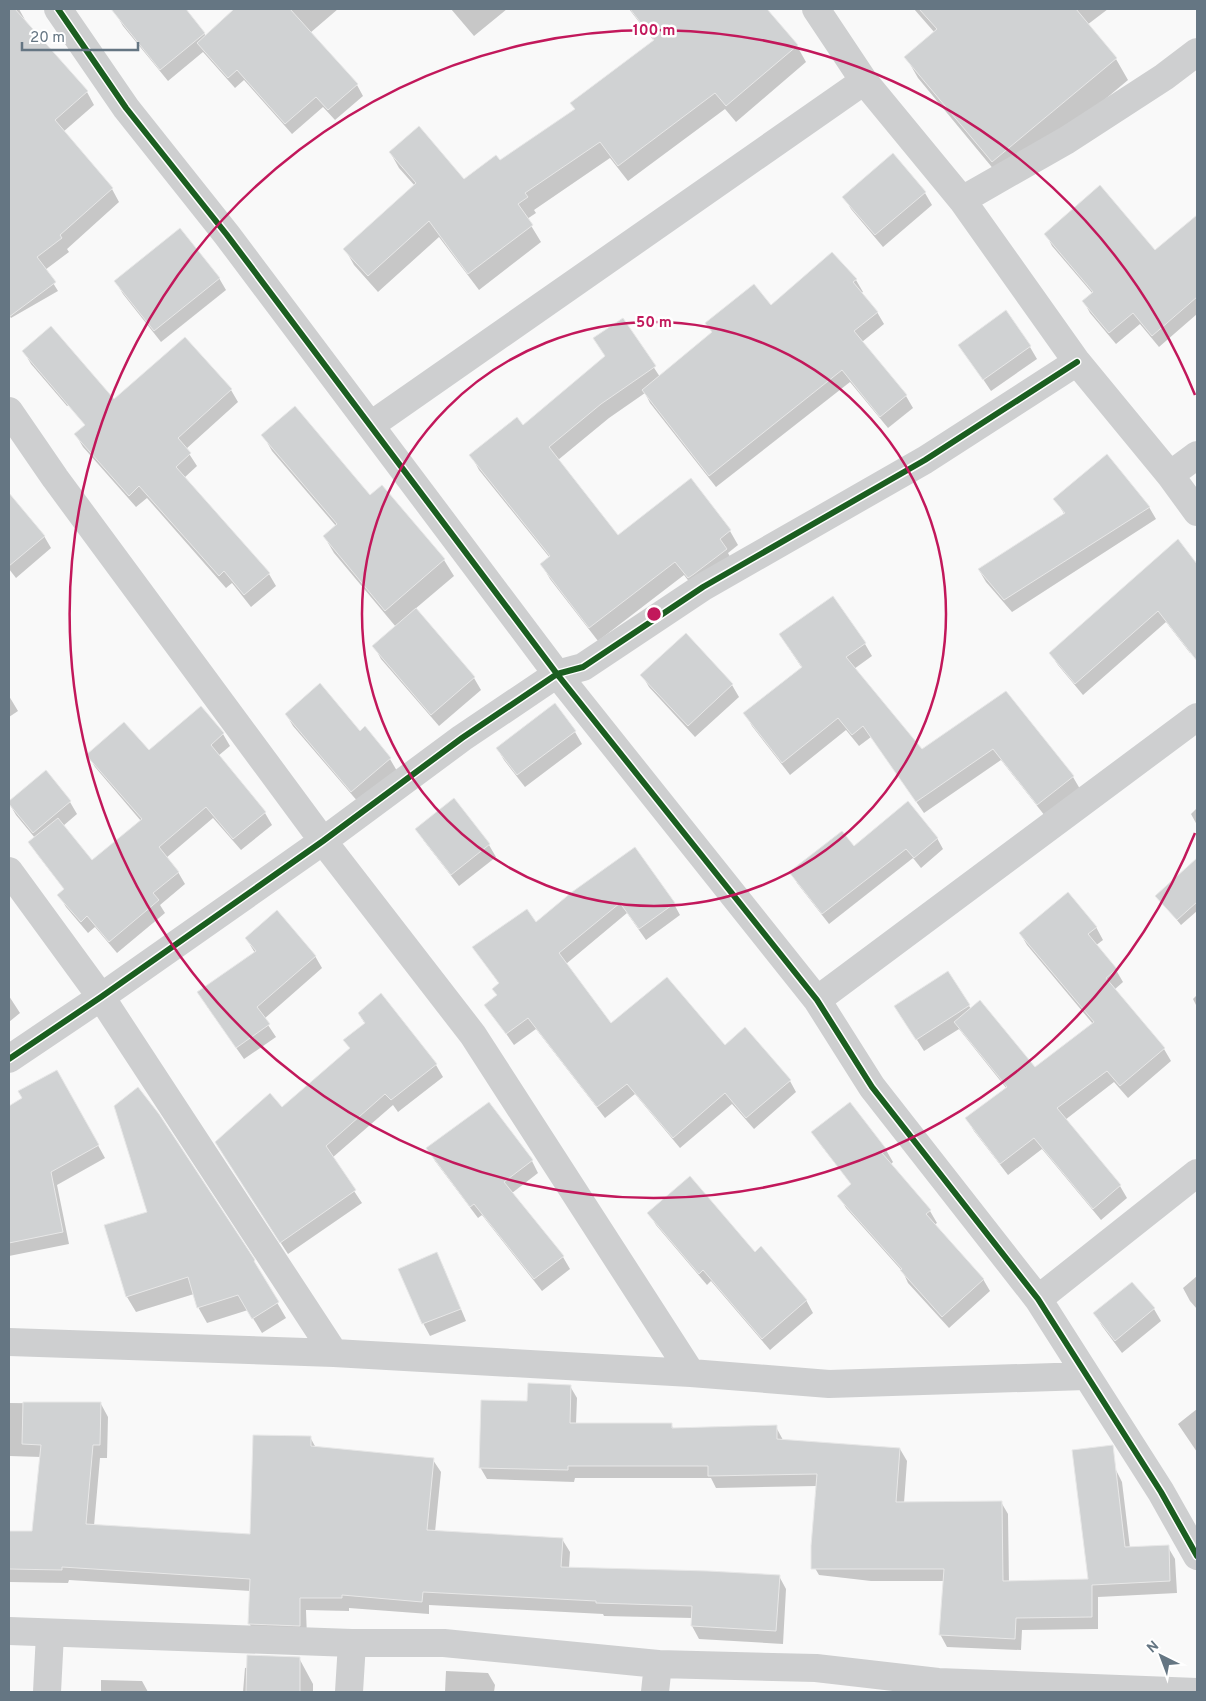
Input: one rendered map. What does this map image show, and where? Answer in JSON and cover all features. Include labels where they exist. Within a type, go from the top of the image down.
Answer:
[{"type":"street","points":[[58,9],[126,108],[227,235],[557,674],[817,1000],[872,1087],[1038,1299],[1161,1492],[1197,1556]]},
{"type":"street","points":[[816,9],[864,82],[962,200],[1077,362],[1170,475],[1197,512]]},
{"type":"street","points":[[962,200],[1067,140],[1164,77],[1197,52]]},
{"type":"street","points":[[371,425],[864,82]]},
{"type":"street","points":[[9,1059],[101,997],[323,841],[462,738],[557,674],[583,666],[703,588],[925,460],[1077,362]]},
{"type":"street","points":[[9,410],[55,478],[323,841],[473,1035],[691,1373]]},
{"type":"street","points":[[1170,475],[1197,455]]},
{"type":"street","points":[[817,1000],[1197,717]]},
{"type":"street","points":[[9,870],[101,997],[334,1353]]},
{"type":"street","points":[[1038,1299],[1197,1173]]},
{"type":"street","points":[[9,1342],[334,1353],[691,1373],[829,1384],[1086,1376]]},
{"type":"street","points":[[9,1632],[352,1643],[444,1643],[658,1664],[816,1668],[938,1687],[1197,1692]]},
{"type":"street","points":[[47,1692],[50,1634]]},
{"type":"street","points":[[349,1692],[352,1643]]},
{"type":"street","points":[[655,1692],[658,1664]]},
{"type":"building","points":[[9,9],[15,9],[88,91],[55,120],[113,188],[60,235],[62,238],[37,257],[56,282],[9,317]]},
{"type":"building","points":[[111,9],[186,9],[205,33],[160,70]]},
{"type":"building","points":[[234,9],[290,9],[358,84],[328,110],[316,97],[285,124],[237,70],[228,78],[197,43]]},
{"type":"building","points":[[630,9],[767,9],[798,45],[726,106],[715,93],[618,166],[600,142],[525,193],[528,197],[518,204],[533,225],[468,274],[429,221],[368,276],[343,249],[416,183],[389,152],[419,126],[464,179],[496,155],[500,160],[575,109],[570,103],[654,40]]},
{"type":"building","points":[[919,9],[1076,9],[1117,58],[992,162],[904,57],[937,29]]},
{"type":"building","points":[[893,153],[926,192],[875,235],[842,197]]},
{"type":"building","points":[[1100,185],[1155,250],[1197,215],[1197,297],[1152,336],[1133,313],[1109,333],[1082,301],[1093,292],[1044,234]]},
{"type":"building","points":[[180,228],[220,278],[154,331],[114,281]]},
{"type":"building","points":[[832,252],[857,279],[853,282],[878,312],[854,331],[907,395],[880,417],[842,370],[709,476],[642,390],[712,332],[705,323],[754,284],[771,305]]},
{"type":"building","points":[[1006,310],[1031,346],[983,380],[958,345]]},
{"type":"building","points":[[623,318],[656,366],[601,404],[549,447],[618,535],[691,478],[731,530],[720,539],[727,549],[694,574],[688,578],[675,562],[589,628],[540,564],[550,556],[469,455],[517,417],[523,425],[605,356],[593,338]]},
{"type":"building","points":[[51,326],[114,399],[185,337],[232,389],[178,438],[191,453],[176,467],[270,573],[244,595],[224,571],[219,576],[139,486],[129,496],[74,434],[85,425],[22,351]]},
{"type":"building","points":[[295,406],[370,495],[382,485],[445,559],[385,611],[323,536],[337,524],[261,435]]},
{"type":"building","points":[[1107,454],[1150,507],[1004,600],[978,569],[1065,513],[1053,499]]},
{"type":"building","points":[[9,493],[45,536],[9,566]]},
{"type":"building","points":[[1178,539],[1197,564],[1197,661],[1158,611],[1075,684],[1049,653]]},
{"type":"building","points":[[833,596],[866,643],[846,657],[922,749],[1006,691],[1074,776],[1037,805],[993,749],[916,802],[863,726],[852,735],[838,718],[782,763],[743,713],[802,667],[779,634]]},
{"type":"building","points":[[416,608],[475,677],[431,715],[372,646]]},
{"type":"building","points":[[686,633],[733,684],[688,726],[640,675]]},
{"type":"building","points":[[320,683],[360,731],[365,726],[391,758],[351,792],[285,714]]},
{"type":"building","points":[[555,703],[576,731],[517,775],[496,748]]},
{"type":"building","points":[[201,706],[224,733],[211,745],[266,812],[233,839],[206,807],[159,847],[179,872],[153,893],[159,900],[109,942],[87,916],[81,922],[57,895],[64,889],[28,842],[58,818],[92,860],[142,819],[86,755],[124,722],[149,750]]},
{"type":"building","points":[[46,770],[71,801],[33,833],[9,804],[9,801]]},
{"type":"building","points":[[454,798],[490,844],[451,875],[415,829]]},
{"type":"building","points":[[908,801],[938,838],[914,858],[906,849],[822,914],[789,872],[842,831],[854,846]]},
{"type":"building","points":[[635,847],[675,903],[639,929],[620,903],[559,953],[611,1023],[667,977],[725,1045],[745,1027],[791,1080],[746,1118],[725,1093],[673,1138],[627,1084],[597,1107],[528,1018],[506,1034],[484,1005],[497,995],[492,989],[499,983],[472,947],[527,909],[536,922],[572,892]]},
{"type":"building","points":[[1197,858],[1197,902],[1177,920],[1155,896]]},
{"type":"building","points":[[1068,892],[1097,927],[1088,934],[1117,969],[1106,978],[1165,1048],[1120,1086],[1107,1071],[1057,1108],[1121,1185],[1093,1209],[1034,1138],[1000,1164],[965,1118],[1007,1087],[954,1022],[980,1000],[1035,1067],[1094,1022],[1019,933]]},
{"type":"building","points":[[277,910],[316,956],[257,1007],[270,1024],[236,1048],[197,992],[256,951],[245,938]]},
{"type":"building","points":[[948,971],[970,1005],[916,1040],[894,1006]]},
{"type":"building","points":[[381,993],[437,1064],[391,1100],[385,1094],[326,1146],[356,1190],[280,1243],[215,1142],[270,1093],[282,1107],[350,1048],[343,1040],[365,1023],[358,1013]]},
{"type":"building","points":[[57,1070],[99,1145],[51,1172],[63,1232],[9,1243],[9,1106],[22,1098],[18,1091]]},
{"type":"building","points":[[138,1087],[159,1114],[255,1260],[279,1302],[252,1319],[238,1295],[197,1308],[188,1277],[126,1297],[104,1225],[147,1212],[114,1106]]},
{"type":"building","points":[[489,1102],[533,1160],[504,1182],[564,1256],[534,1279],[474,1204],[470,1207],[426,1148]]},
{"type":"building","points":[[850,1102],[887,1150],[882,1153],[931,1210],[926,1214],[984,1279],[942,1317],[837,1196],[851,1184],[811,1132]]},
{"type":"building","points":[[690,1176],[755,1252],[761,1246],[807,1300],[762,1339],[703,1270],[699,1274],[647,1213]]},
{"type":"building","points":[[437,1252],[461,1309],[422,1324],[398,1269]]},
{"type":"building","points":[[1132,1282],[1155,1308],[1115,1341],[1093,1313]]},
{"type":"building","points":[[528,1383],[571,1385],[570,1423],[672,1423],[672,1428],[777,1425],[777,1439],[900,1448],[896,1502],[1002,1501],[1003,1581],[1088,1579],[1072,1450],[1113,1445],[1125,1547],[1169,1545],[1170,1581],[1092,1585],[1092,1617],[1016,1618],[1015,1639],[939,1635],[944,1569],[811,1569],[817,1474],[708,1476],[708,1466],[568,1466],[568,1470],[479,1468],[481,1400],[527,1401]]},
{"type":"building","points":[[23,1402],[101,1402],[100,1445],[93,1445],[86,1524],[250,1534],[253,1435],[311,1436],[311,1446],[434,1458],[427,1530],[563,1538],[561,1567],[780,1575],[776,1631],[691,1626],[692,1606],[596,1603],[596,1601],[423,1592],[422,1602],[342,1595],[342,1598],[300,1598],[300,1626],[248,1624],[250,1579],[62,1567],[62,1570],[9,1569],[9,1531],[32,1531],[41,1445],[22,1444]]},
{"type":"building","points":[[247,1655],[300,1657],[300,1692],[246,1692]]},
{"type":"cycle path","points":[[58,9],[126,108],[227,235],[557,674],[817,1000],[872,1087],[1038,1299],[1161,1492],[1197,1556]]},
{"type":"cycle path","points":[[9,1059],[101,997],[323,841],[462,738],[557,674],[583,667],[703,587],[925,460],[1077,362]]}]
